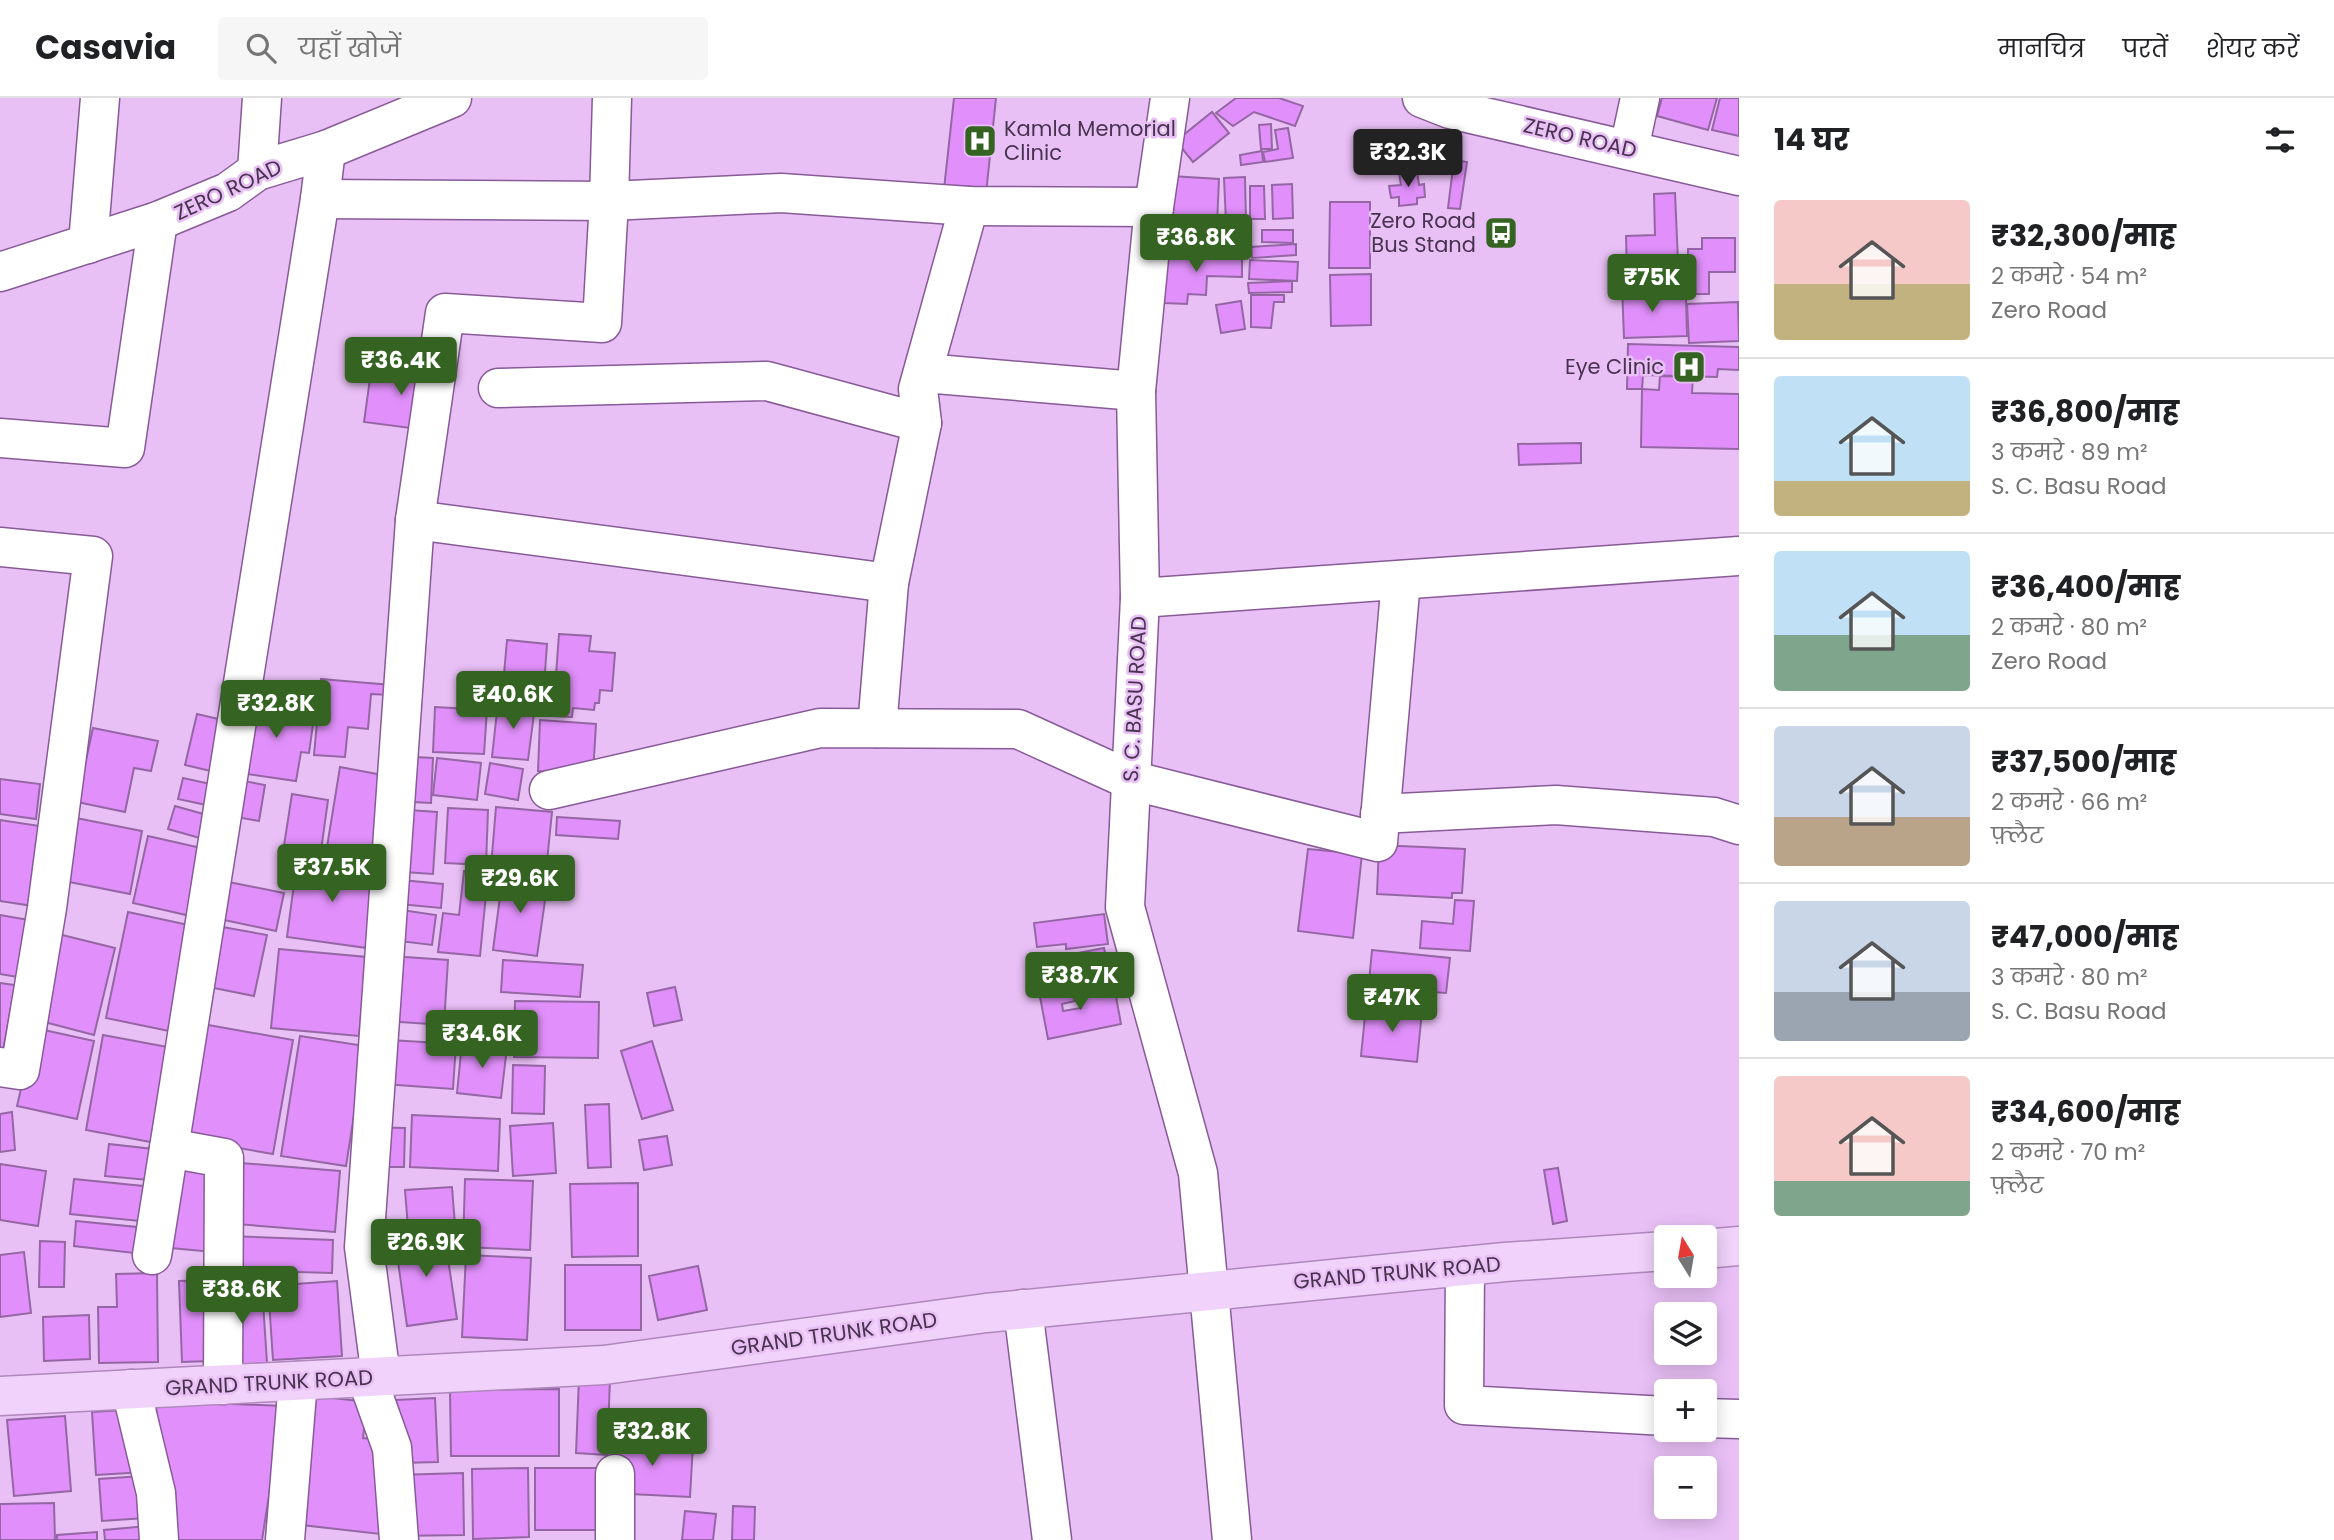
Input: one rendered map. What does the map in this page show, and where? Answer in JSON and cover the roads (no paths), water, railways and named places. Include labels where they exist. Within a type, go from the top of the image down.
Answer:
[{"type":"main road","points":[[1717,1248],[1739,1246]]},
{"type":"main road","name":"GRAND TRUNK ROAD","points":[[0,1396],[604,1365],[1023,1309],[1465,1266],[1654,1252]]},
{"type":"street","points":[[88,244],[100,98]]},
{"type":"street","points":[[257,171],[262,98]]},
{"type":"street","name":"ZERO ROAD","points":[[0,272],[158,222],[228,192],[257,171],[326,150],[452,98]]},
{"type":"street","points":[[399,1540],[392,1448],[374,1377],[364,1247],[415,520],[445,313],[602,323],[612,98]]},
{"type":"street","name":"S. C. BASU ROAD","points":[[1170,98],[1154,207],[1136,391],[1140,598],[1125,907],[1198,1173],[1232,1540]]},
{"type":"street","points":[[1629,149],[1640,98]]},
{"type":"street","name":"ZERO ROAD","points":[[1442,102],[1739,176]]},
{"type":"street","points":[[152,1255],[326,150]]},
{"type":"street","points":[[320,199],[609,201],[781,193],[969,206],[1154,207]]},
{"type":"street","points":[[877,728],[889,583],[922,423],[918,389],[969,206]]},
{"type":"street","points":[[0,438],[125,448],[158,222]]},
{"type":"street","points":[[924,373],[1136,391]]},
{"type":"street","points":[[498,388],[768,382],[922,423]]},
{"type":"street","points":[[415,520],[889,583]]},
{"type":"street","points":[[0,547],[93,556],[47,908],[20,1070],[0,1067]]},
{"type":"street","points":[[1140,598],[1739,556]]},
{"type":"street","points":[[550,790],[820,728],[1018,729],[1130,780],[1378,842],[1401,580]]},
{"type":"street","points":[[1380,814],[1556,805],[1714,817],[1739,825]]},
{"type":"street","points":[[169,1148],[224,1158],[223,1385]]},
{"type":"street","points":[[1465,1266],[1464,1405],[1654,1415]]},
{"type":"street","points":[[1023,1309],[1052,1540]]},
{"type":"street","points":[[285,1540],[298,1381]]},
{"type":"street","points":[[131,1390],[156,1493],[159,1540]]},
{"type":"street","points":[[1717,1418],[1739,1419]]},
{"type":"street","points":[[615,1474],[615,1540]]},
{"type":"place","name":"Kamla Memorial Clinic","points":[[980,141]]},
{"type":"place","name":"Zero Road Bus Stand","points":[[1501,233]]},
{"type":"place","name":"Eye Clinic","points":[[1689,367]]}]
